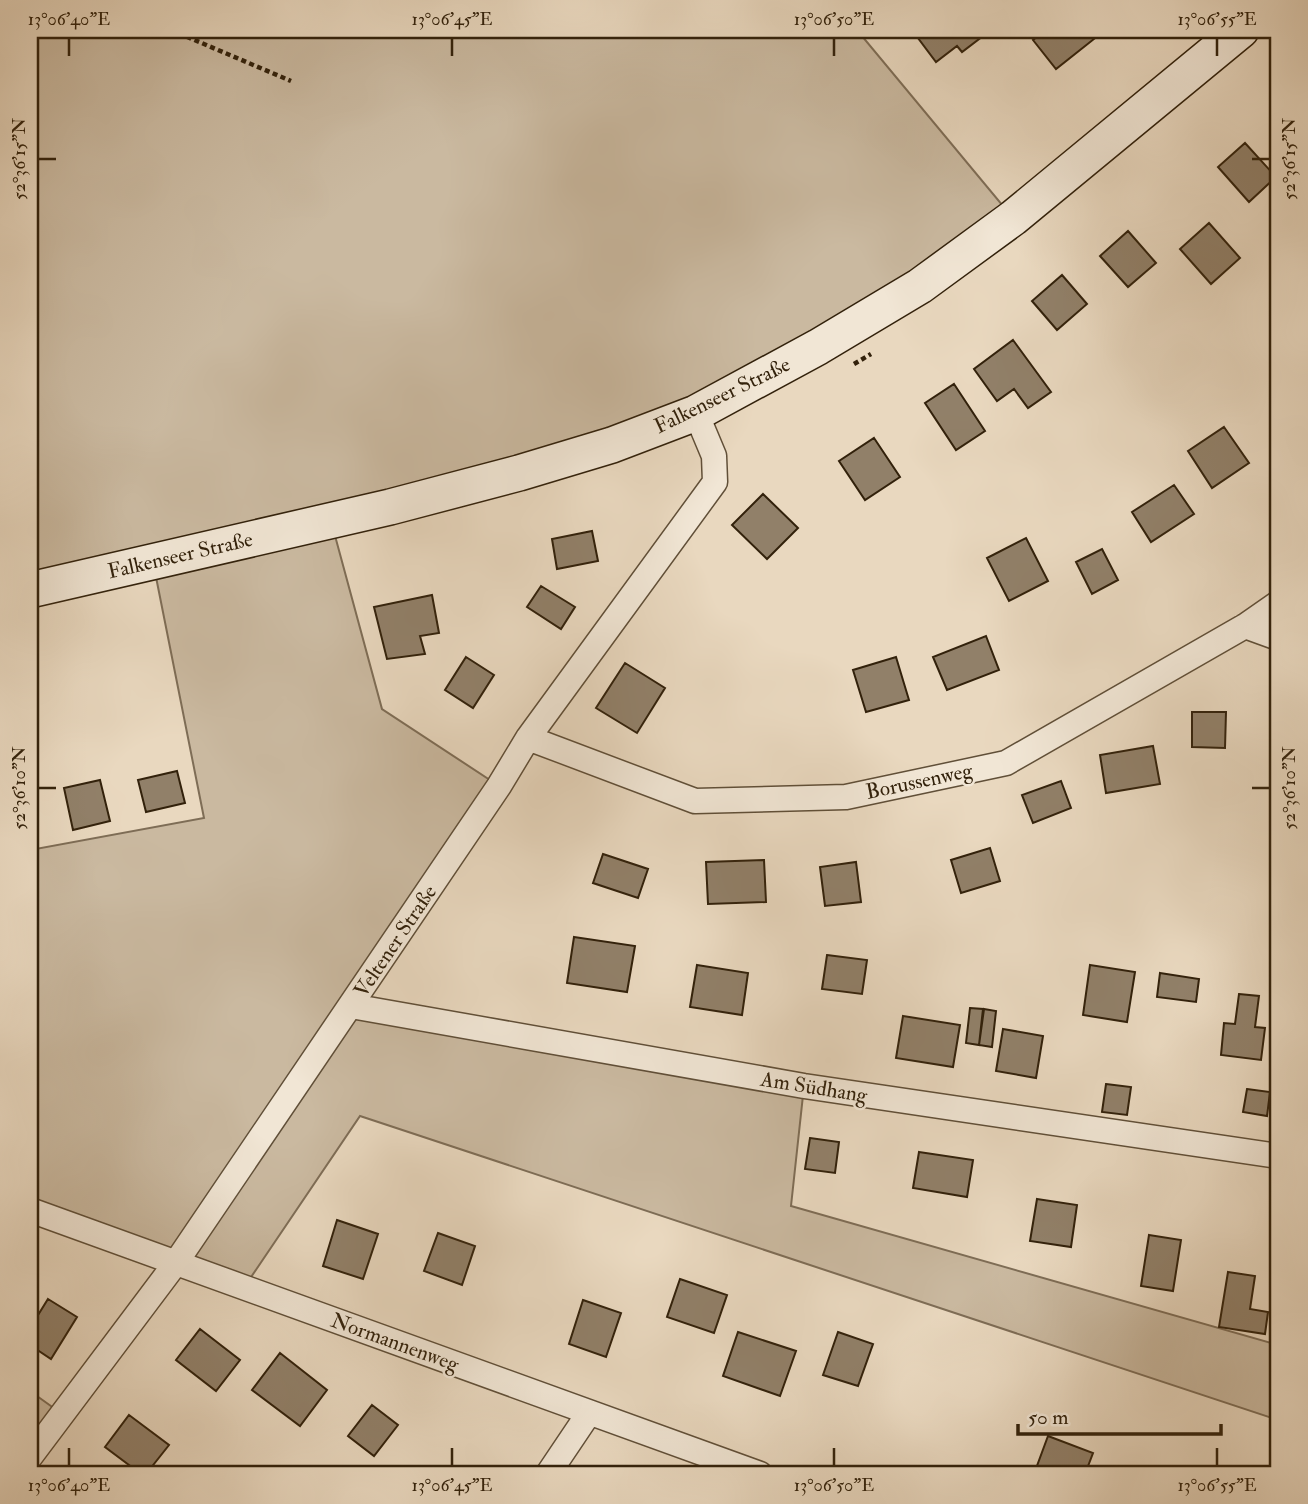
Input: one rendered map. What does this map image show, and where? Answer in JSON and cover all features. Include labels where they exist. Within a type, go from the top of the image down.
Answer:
[{"type":"main road","name":"Falkenseer Straße","points":[[30,590],[504,478],[611,445],[696,413],[818,347],[920,286],[1013,218],[1241,30]]},
{"type":"street","name":"Veltener Straße","points":[[30,1457],[175,1264],[351,1006],[528,738],[715,482],[714,456],[696,413]]},
{"type":"street","name":"Borussenweg","points":[[528,738],[695,801],[846,797],[1006,763],[1245,626],[1278,603]]},
{"type":"street","points":[[1245,626],[1278,638]]},
{"type":"street","name":"Am Südhang","points":[[351,1006],[804,1086],[1278,1156]]},
{"type":"street","name":"Normannenweg","points":[[30,1210],[760,1474]]},
{"type":"street","points":[[548,1474],[589,1413]]},
{"type":"path","points":[[171,30],[291,81]]},
{"type":"shaded area","points":[[30,30],[857,30],[1013,218],[696,413],[331,521],[382,709],[499,786],[352,1006],[804,1086],[791,1206],[1278,1345],[1278,1420],[360,1116],[245,1286],[30,1210],[30,850],[204,818],[153,562],[30,586]]},
{"type":"shaded area","points":[[30,1391],[62,1414],[30,1466]]},
{"type":"building","points":[[912,30],[978,30],[983,36],[962,52],[957,46],[936,62]]},
{"type":"building","points":[[1046,30],[1094,30],[1099,35],[1056,69],[1033,40]]},
{"type":"building","points":[[1245,143],[1276,177],[1249,202],[1218,167]]},
{"type":"building","points":[[1209,223],[1240,258],[1211,284],[1180,249]]},
{"type":"building","points":[[1128,231],[1156,263],[1128,287],[1100,256]]},
{"type":"building","points":[[1062,275],[1087,304],[1057,330],[1032,301]]},
{"type":"building","points":[[1013,340],[1051,392],[1028,408],[1014,389],[997,401],[974,369]]},
{"type":"building","points":[[954,384],[985,431],[956,450],[925,403]]},
{"type":"building","points":[[1224,427],[1249,463],[1212,488],[1188,451]]},
{"type":"building","points":[[874,438],[900,477],[865,500],[839,461]]},
{"type":"building","points":[[1174,485],[1194,514],[1151,542],[1132,512]]},
{"type":"building","points":[[763,494],[798,528],[767,559],[732,525]]},
{"type":"building","points":[[592,531],[598,561],[557,569],[552,539]]},
{"type":"building","points":[[1026,538],[1048,581],[1009,601],[987,558]]},
{"type":"building","points":[[1102,549],[1118,580],[1092,594],[1076,562]]},
{"type":"building","points":[[541,586],[575,607],[561,629],[527,607]]},
{"type":"building","points":[[432,595],[439,633],[420,636],[425,654],[387,659],[374,607]]},
{"type":"building","points":[[986,636],[999,670],[947,690],[933,657]]},
{"type":"building","points":[[466,657],[494,675],[473,708],[445,690]]},
{"type":"building","points":[[896,657],[909,700],[866,712],[853,670]]},
{"type":"building","points":[[625,663],[665,688],[637,733],[596,708]]},
{"type":"building","points":[[1192,712],[1226,712],[1225,748],[1192,747]]},
{"type":"building","points":[[1153,746],[1160,784],[1106,793],[1100,755]]},
{"type":"building","points":[[177,771],[185,803],[146,812],[138,780]]},
{"type":"building","points":[[100,780],[110,821],[73,830],[64,788]]},
{"type":"building","points":[[1061,781],[1071,808],[1033,823],[1022,795]]},
{"type":"building","points":[[990,848],[1000,881],[961,893],[951,860]]},
{"type":"building","points":[[603,854],[648,869],[638,898],[593,883]]},
{"type":"building","points":[[764,860],[766,902],[708,904],[706,862]]},
{"type":"building","points":[[856,862],[861,902],[825,906],[820,867]]},
{"type":"building","points":[[1278,869],[1278,890],[1273,889]]},
{"type":"building","points":[[574,937],[635,946],[627,992],[567,983]]},
{"type":"building","points":[[827,955],[867,960],[862,994],[822,989]]},
{"type":"building","points":[[697,965],[748,973],[742,1015],[690,1007]]},
{"type":"building","points":[[1090,965],[1135,972],[1127,1022],[1083,1015]]},
{"type":"building","points":[[1160,973],[1199,979],[1196,1002],[1157,997]]},
{"type":"building","points":[[1239,994],[1259,996],[1255,1027],[1265,1028],[1261,1060],[1221,1055],[1224,1023],[1235,1024]]},
{"type":"building","points":[[970,1008],[983,1009],[979,1045],[966,1043]]},
{"type":"building","points":[[984,1009],[996,1011],[992,1047],[979,1045]]},
{"type":"building","points":[[903,1016],[960,1025],[953,1067],[896,1058]]},
{"type":"building","points":[[1003,1029],[1043,1036],[1036,1078],[996,1071]]},
{"type":"building","points":[[1106,1084],[1131,1087],[1127,1115],[1102,1112]]},
{"type":"building","points":[[1247,1089],[1270,1092],[1267,1116],[1243,1112]]},
{"type":"building","points":[[810,1138],[839,1142],[835,1173],[805,1169]]},
{"type":"building","points":[[919,1152],[973,1160],[967,1197],[913,1188]]},
{"type":"building","points":[[1037,1199],[1077,1205],[1071,1247],[1030,1241]]},
{"type":"building","points":[[337,1220],[378,1234],[363,1279],[323,1266]]},
{"type":"building","points":[[438,1233],[475,1246],[462,1285],[424,1271]]},
{"type":"building","points":[[1149,1235],[1181,1240],[1173,1291],[1141,1286]]},
{"type":"building","points":[[1228,1272],[1255,1276],[1250,1309],[1268,1312],[1265,1334],[1219,1327]]},
{"type":"building","points":[[680,1279],[727,1295],[714,1333],[667,1317]]},
{"type":"building","points":[[48,1299],[77,1317],[51,1359],[30,1345],[30,1328]]},
{"type":"building","points":[[583,1300],[621,1313],[606,1357],[569,1344]]},
{"type":"building","points":[[200,1329],[240,1360],[216,1391],[176,1360]]},
{"type":"building","points":[[738,1332],[796,1351],[780,1396],[723,1376]]},
{"type":"building","points":[[838,1332],[873,1344],[858,1386],[823,1375]]},
{"type":"building","points":[[280,1353],[327,1390],[300,1426],[252,1390]]},
{"type":"building","points":[[372,1405],[398,1425],[374,1456],[348,1436]]},
{"type":"building","points":[[129,1415],[169,1445],[146,1474],[141,1474],[105,1447]]},
{"type":"building","points":[[1048,1436],[1093,1453],[1085,1474],[1034,1474]]}]
